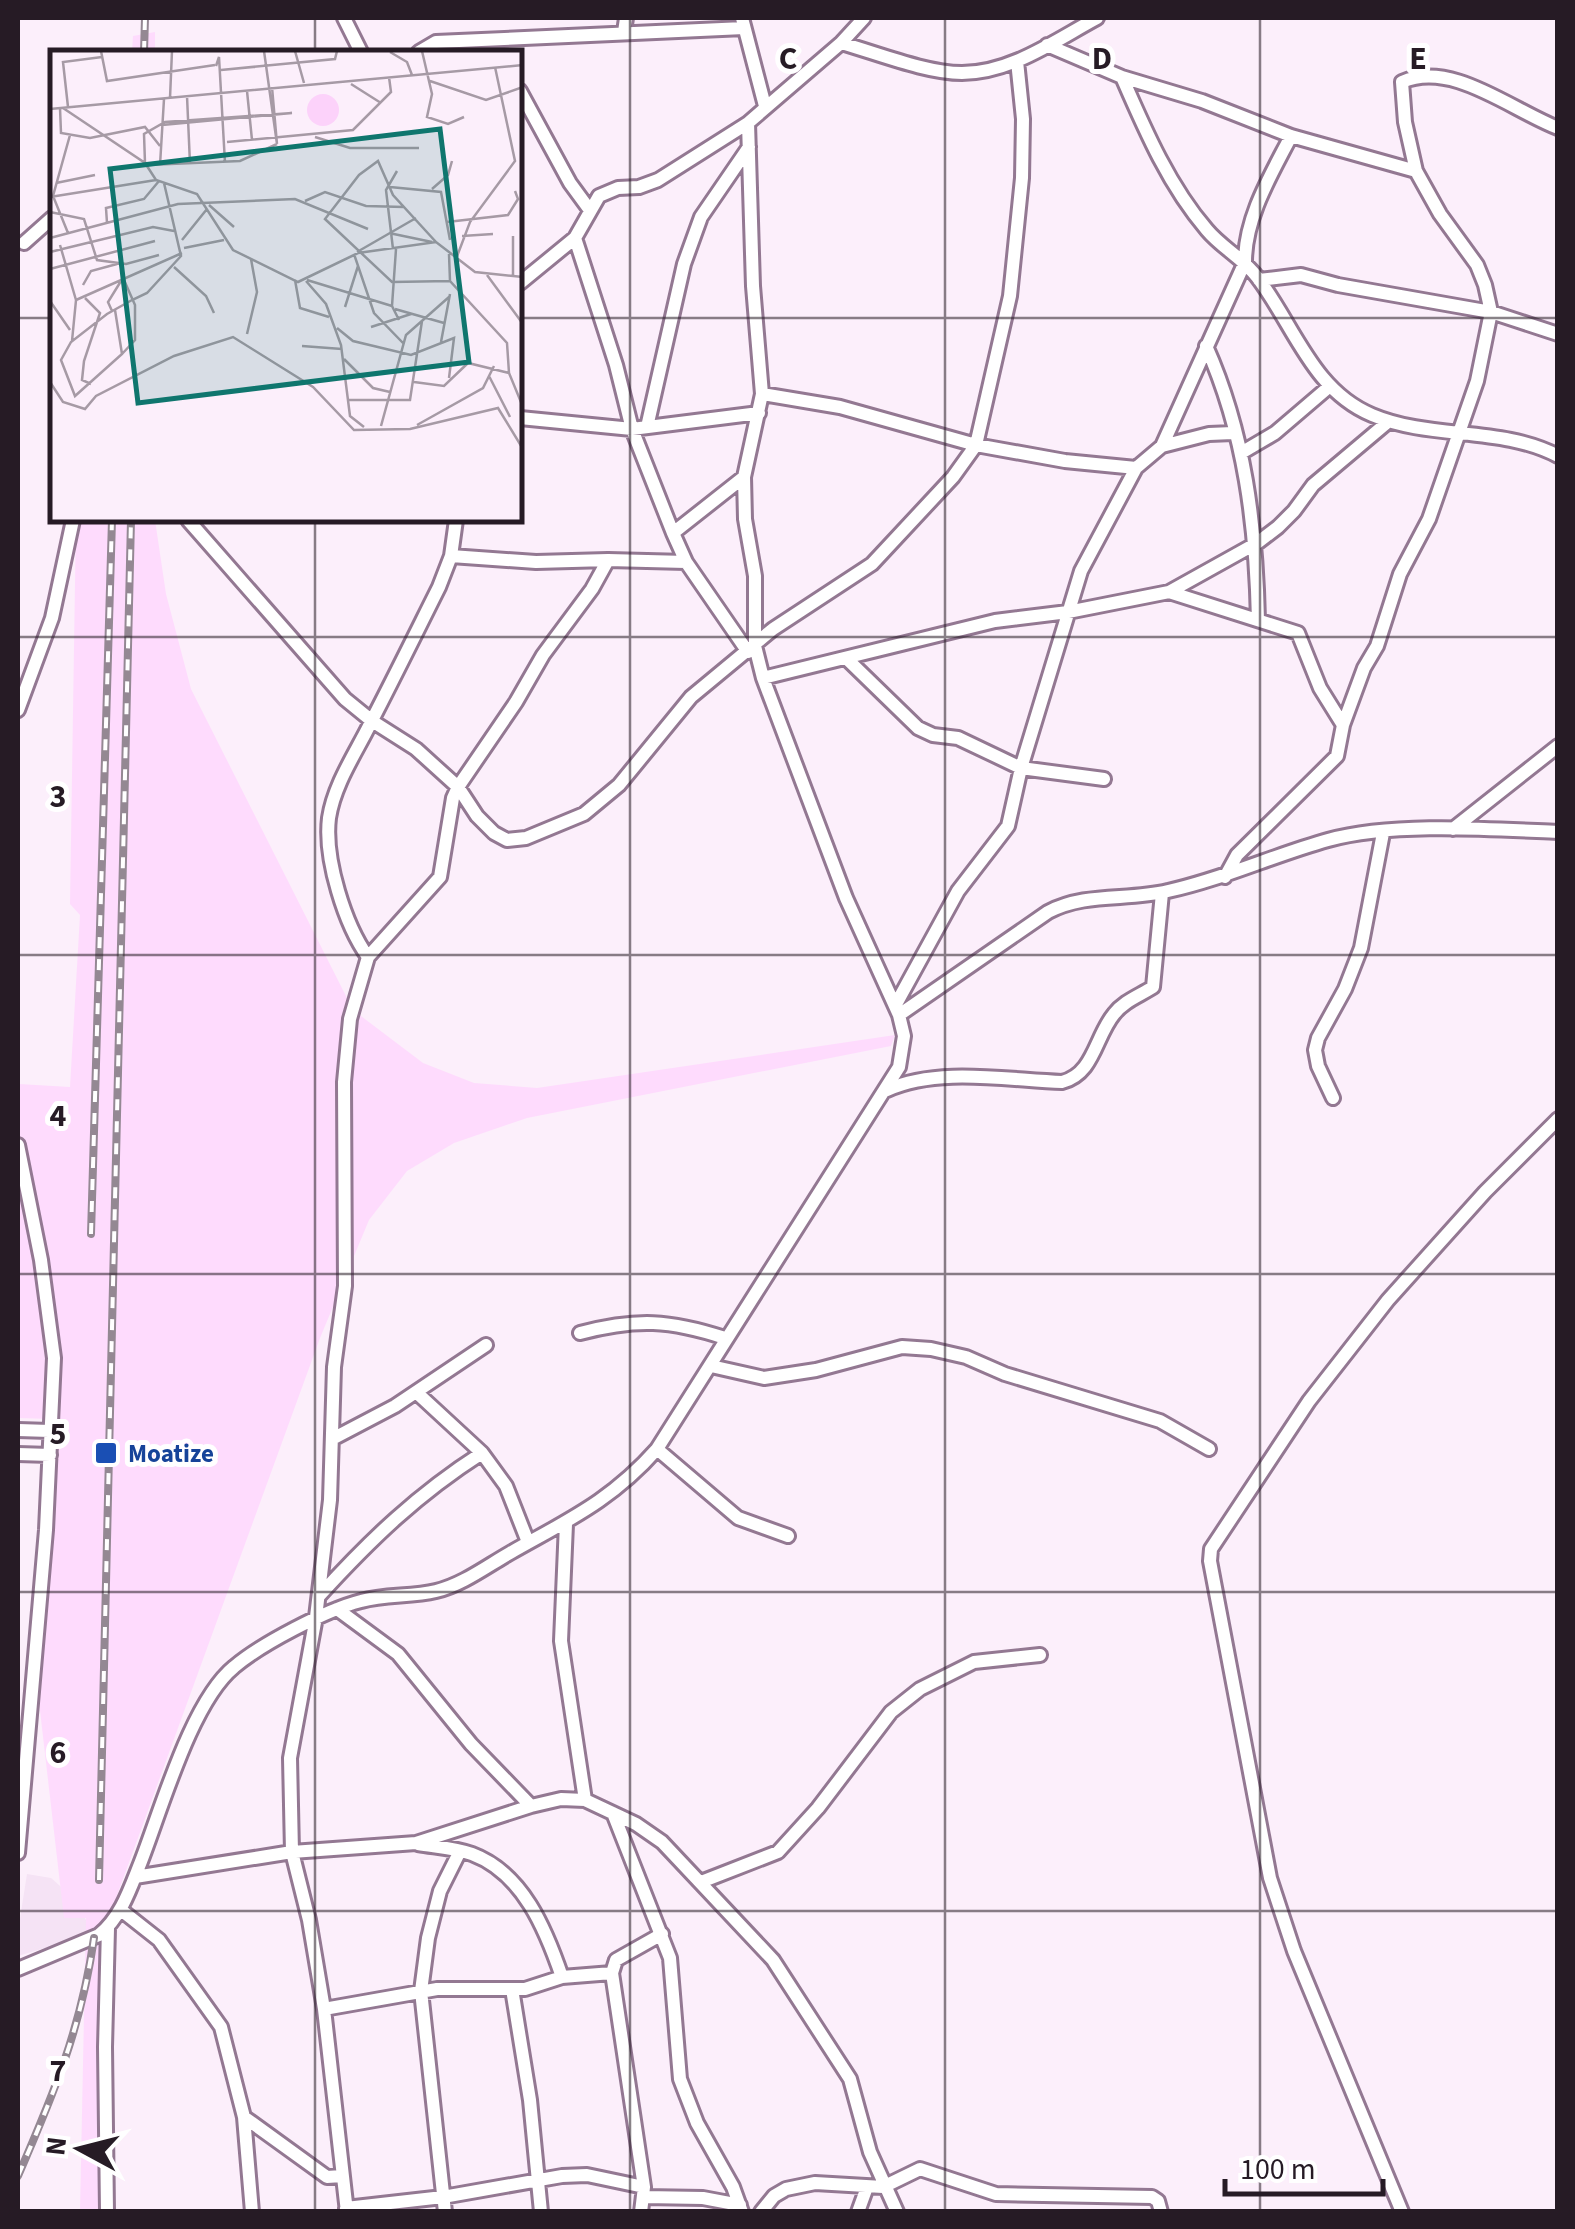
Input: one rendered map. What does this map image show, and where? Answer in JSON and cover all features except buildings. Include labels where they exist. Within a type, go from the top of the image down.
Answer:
[{"type":"street","points":[[344,18],[360,50]]},
{"type":"street","points":[[624,32],[626,18]]},
{"type":"street","points":[[522,281],[575,238],[599,196],[658,180],[748,123],[841,43],[864,18]]},
{"type":"street","points":[[841,43],[958,73],[982,72],[1017,61],[1097,18]]},
{"type":"street","points":[[422,50],[436,42],[498,47],[743,23],[765,106]]},
{"type":"street","points":[[1048,45],[1122,77],[1202,101],[1290,136],[1416,171]]},
{"type":"street","points":[[190,522],[345,699],[416,749],[458,788],[476,816],[506,840],[526,838],[584,814],[619,784],[691,697],[773,629],[872,564],[954,478],[976,445],[1010,296],[1023,139],[1017,61]]},
{"type":"street","points":[[1224,878],[1237,855],[1337,756],[1342,724],[1382,634],[1400,574],[1430,519],[1478,380],[1491,312],[1476,265],[1416,171],[1400,86],[1404,80],[1434,75],[1558,128]]},
{"type":"street","points":[[1122,77],[1177,191],[1223,248],[1245,262],[1316,370],[1340,398],[1389,422],[1536,444],[1558,456]]},
{"type":"street","points":[[522,96],[570,183],[589,209]]},
{"type":"street","points":[[748,123],[753,286],[762,394],[744,477],[745,519],[755,576],[752,649]]},
{"type":"street","points":[[897,1010],[958,891],[1008,826],[1021,768],[1082,572],[1136,468],[1162,446],[1245,262],[1244,244],[1250,223],[1290,136]]},
{"type":"street","points":[[647,427],[684,264],[700,217],[748,147]]},
{"type":"street","points":[[24,244],[50,220]]},
{"type":"street","points":[[18,1969],[100,1935],[121,1910],[194,1726],[213,1690],[234,1667],[316,1617],[337,1609],[364,1600],[437,1591],[566,1524],[636,1473],[657,1449],[899,1067],[904,1036],[897,1010],[846,898],[752,649],[686,562],[673,533],[632,429],[575,238]]},
{"type":"street","points":[[1259,280],[1300,275],[1491,312],[1558,334]]},
{"type":"street","points":[[1206,346],[1224,388],[1240,454],[1256,542],[1258,620]]},
{"type":"street","points":[[1240,454],[1275,433],[1330,386]]},
{"type":"street","points":[[762,394],[840,408],[976,445],[1066,461],[1136,468]]},
{"type":"street","points":[[522,418],[632,429],[759,413]]},
{"type":"street","points":[[763,678],[995,621],[1068,612],[1169,592],[1256,542],[1294,511],[1312,485],[1389,422]]},
{"type":"street","points":[[1162,446],[1233,432]]},
{"type":"street","points":[[673,533],[744,477]]},
{"type":"street","points":[[18,710],[52,618],[73,522]]},
{"type":"street","points":[[368,958],[355,940],[340,892],[330,850],[330,816],[343,776],[439,587],[451,556],[456,522]]},
{"type":"street","points":[[451,556],[536,562],[686,562]]},
{"type":"street","points":[[608,560],[458,788],[440,877],[368,958],[350,1019],[344,1082],[345,1286],[334,1367],[334,1438],[316,1617],[290,1758],[292,1852],[309,1920],[324,2009],[346,2210],[444,2204],[537,2181],[586,2175],[644,2192],[702,2198],[741,2208]]},
{"type":"street","points":[[1169,592],[1298,633],[1320,688],[1342,724]]},
{"type":"street","points":[[846,658],[918,728],[933,736],[958,738],[1021,768],[1104,779]]},
{"type":"street","points":[[1453,829],[1558,746]]},
{"type":"street","points":[[897,1010],[1068,901],[1162,893],[1224,878],[1328,840],[1453,829],[1558,832]]},
{"type":"street","points":[[1333,1098],[1315,1050],[1361,948],[1383,833]]},
{"type":"street","points":[[884,1091],[902,1083],[944,1078],[1062,1082],[1076,1079],[1086,1068],[1111,1018],[1123,1004],[1153,987],[1162,893]]},
{"type":"street","points":[[1402,2212],[1294,1951],[1270,1878],[1210,1562],[1211,1548],[1309,1400],[1388,1300],[1471,1206],[1558,1119]]},
{"type":"street","points":[[18,1144],[41,1260],[54,1358],[50,1454],[24,1691],[18,1853]]},
{"type":"street","points":[[580,1333],[618,1323],[654,1321],[685,1325],[726,1338]]},
{"type":"street","points":[[334,1438],[416,1392],[486,1345]]},
{"type":"street","points":[[710,1366],[764,1378],[816,1370],[902,1347],[931,1349],[966,1356],[1005,1374],[1160,1421],[1208,1449]]},
{"type":"street","points":[[416,1392],[482,1453],[506,1486],[528,1542]]},
{"type":"street","points":[[18,1430],[50,1431]]},
{"type":"street","points":[[657,1449],[738,1518],[788,1536]]},
{"type":"street","points":[[318,1597],[401,1511],[482,1453]]},
{"type":"street","points":[[18,1454],[50,1454]]},
{"type":"street","points":[[566,1524],[561,1642],[585,1800]]},
{"type":"street","points":[[337,1609],[398,1654],[471,1744],[531,1806]]},
{"type":"street","points":[[701,1882],[778,1852],[818,1808],[891,1712],[920,1689],[974,1662],[1040,1655]]},
{"type":"street","points":[[135,1877],[292,1852],[416,1843],[531,1806],[585,1800],[662,1842],[773,1960],[850,2079],[883,2186],[897,2212]]},
{"type":"street","points":[[613,1814],[670,1958],[680,2080],[697,2123],[741,2208]]},
{"type":"street","points":[[416,1843],[476,1856],[501,1874],[530,1902],[549,1938],[562,1977]]},
{"type":"street","points":[[444,2204],[421,1991],[428,1938],[440,1891],[460,1851]]},
{"type":"street","points":[[121,1910],[159,1940],[222,2027],[244,2117],[252,2212]]},
{"type":"street","points":[[107,2212],[108,1928]]},
{"type":"street","points":[[641,2212],[644,2192],[612,1973],[616,1960],[662,1934]]},
{"type":"street","points":[[324,2009],[421,1991],[525,1989],[562,1977],[612,1973]]},
{"type":"street","points":[[512,1989],[530,2100],[540,2212]]},
{"type":"street","points":[[244,2117],[326,2177],[342,2176]]},
{"type":"street","points":[[761,2212],[786,2189],[814,2184],[883,2186],[920,2169],[996,2194],[1152,2196],[1161,2212]]},
{"type":"street","points":[[858,2212],[867,2186]]},
{"type":"shaded area","points":[[155,32],[155,50],[132,50],[133,36]]},
{"type":"shaded area","points":[[76,522],[155,522],[166,594],[191,689],[353,1010],[423,1063],[474,1083],[537,1088],[895,1035],[891,1046],[527,1118],[454,1143],[407,1171],[369,1220],[320,1338],[111,1912],[108,2211],[80,2211],[86,1918],[64,1918],[39,1702],[52,1419],[18,1418],[19,1084],[70,1087],[80,915],[70,904]]},
{"type":"shaded area","points":[[27,1874],[51,1878],[78,1902],[92,1934],[18,1956]]},
{"type":"railway","points":[[144,50],[145,18]]},
{"type":"railway","points":[[91,1234],[112,522]]},
{"type":"railway","points":[[99,1880],[131,522]]},
{"type":"railway","points":[[18,2176],[65,2060],[82,2002],[94,1938]]},
{"type":"place","name":"Moatize","points":[[106,1453]]}]
